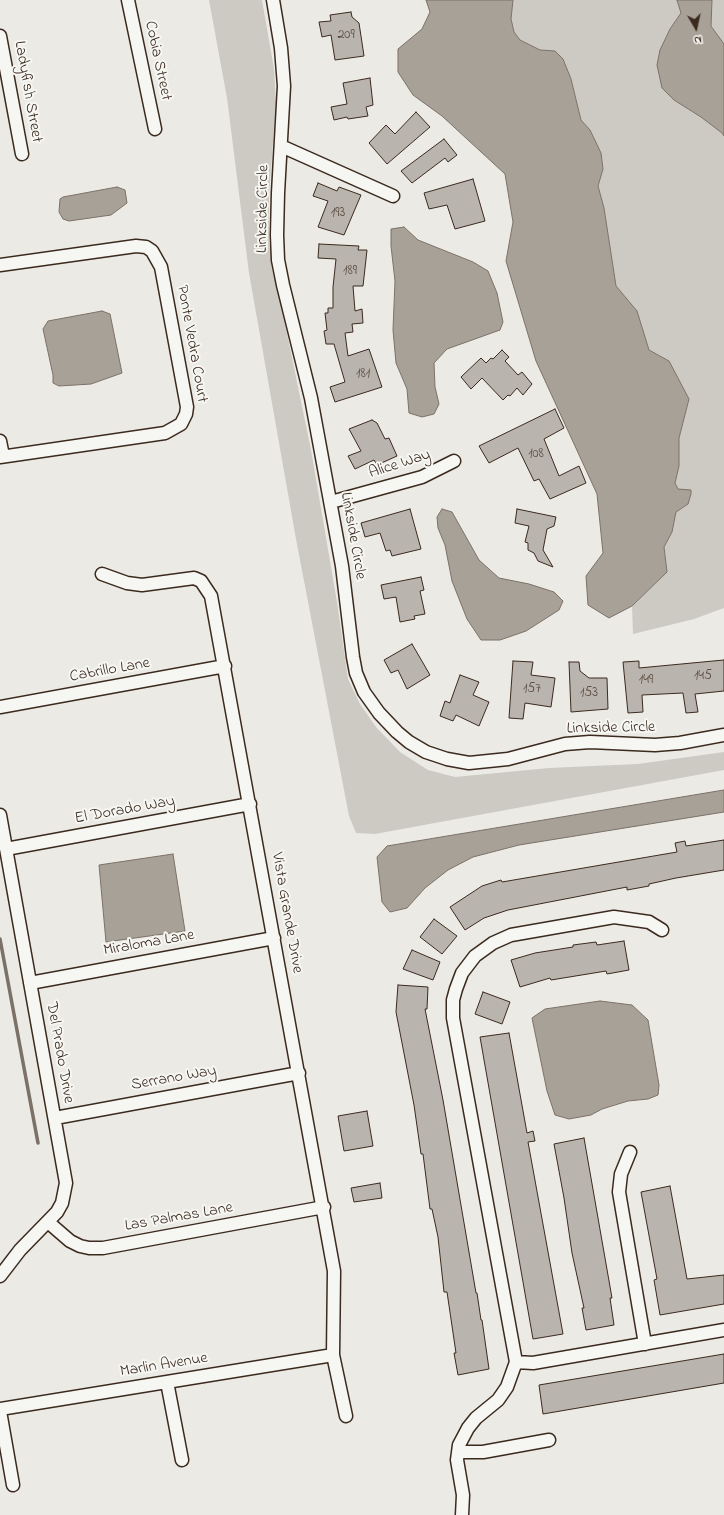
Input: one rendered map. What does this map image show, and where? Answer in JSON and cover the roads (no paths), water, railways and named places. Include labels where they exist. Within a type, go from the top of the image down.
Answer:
[{"type":"street","name":"Cobia Street","points":[[128,0],[155,129]]},
{"type":"street","name":"Linkside Circle","points":[[273,0],[281,48],[284,86],[276,235],[278,260],[311,398],[342,566],[356,673],[364,692],[379,714],[409,742],[426,752],[447,759],[469,763],[508,758],[565,744],[590,742],[655,745],[680,744],[724,735]]},
{"type":"street","name":"Ladyfish Street","points":[[0,36],[22,154]]},
{"type":"street","points":[[281,146],[393,196]]},
{"type":"street","name":"Ponte Vedra Court","points":[[0,265],[136,246],[146,247],[152,251],[161,267],[187,407],[186,414],[181,424],[165,433],[1,457],[0,441]]},
{"type":"street","name":"Alice Way","points":[[330,502],[422,477],[454,461]]},
{"type":"street","name":"Vista Grande Drive","points":[[102,574],[127,583],[142,584],[194,578],[201,581],[211,596],[324,1207],[334,1271],[333,1355],[346,1416]]},
{"type":"street","name":"Cabrillo Lane","points":[[0,707],[225,666]]},
{"type":"street","name":"El Dorado Way","points":[[6,849],[250,804]]},
{"type":"street","name":"Del Prado Drive","points":[[0,815],[66,1183],[62,1203],[48,1222],[20,1250],[0,1276]]},
{"type":"street","points":[[463,1510],[458,1452],[459,1445],[468,1428],[476,1418],[498,1400],[507,1387],[516,1362],[453,1018],[453,1000],[456,989],[462,973],[475,956],[493,943],[511,935],[614,917],[624,917],[649,922],[662,930]]},
{"type":"street","name":"Miraloma Lane","points":[[30,983],[274,938]]},
{"type":"street","name":"Serrano Way","points":[[55,1118],[299,1073]]},
{"type":"street","points":[[630,1152],[621,1174],[619,1192],[645,1344]]},
{"type":"street","name":"Las Palmas Lane","points":[[48,1222],[70,1241],[80,1246],[89,1248],[103,1248],[324,1207]]},
{"type":"street","points":[[516,1362],[538,1362],[724,1330]]},
{"type":"street","name":"Marlin Avenue","points":[[0,1410],[333,1355]]},
{"type":"street","points":[[167,1382],[182,1460]]},
{"type":"street","points":[[0,1410],[13,1486]]},
{"type":"street","points":[[458,1452],[483,1452],[549,1440]]},
{"type":"waterway","points":[[0,939],[38,1143]]}]
